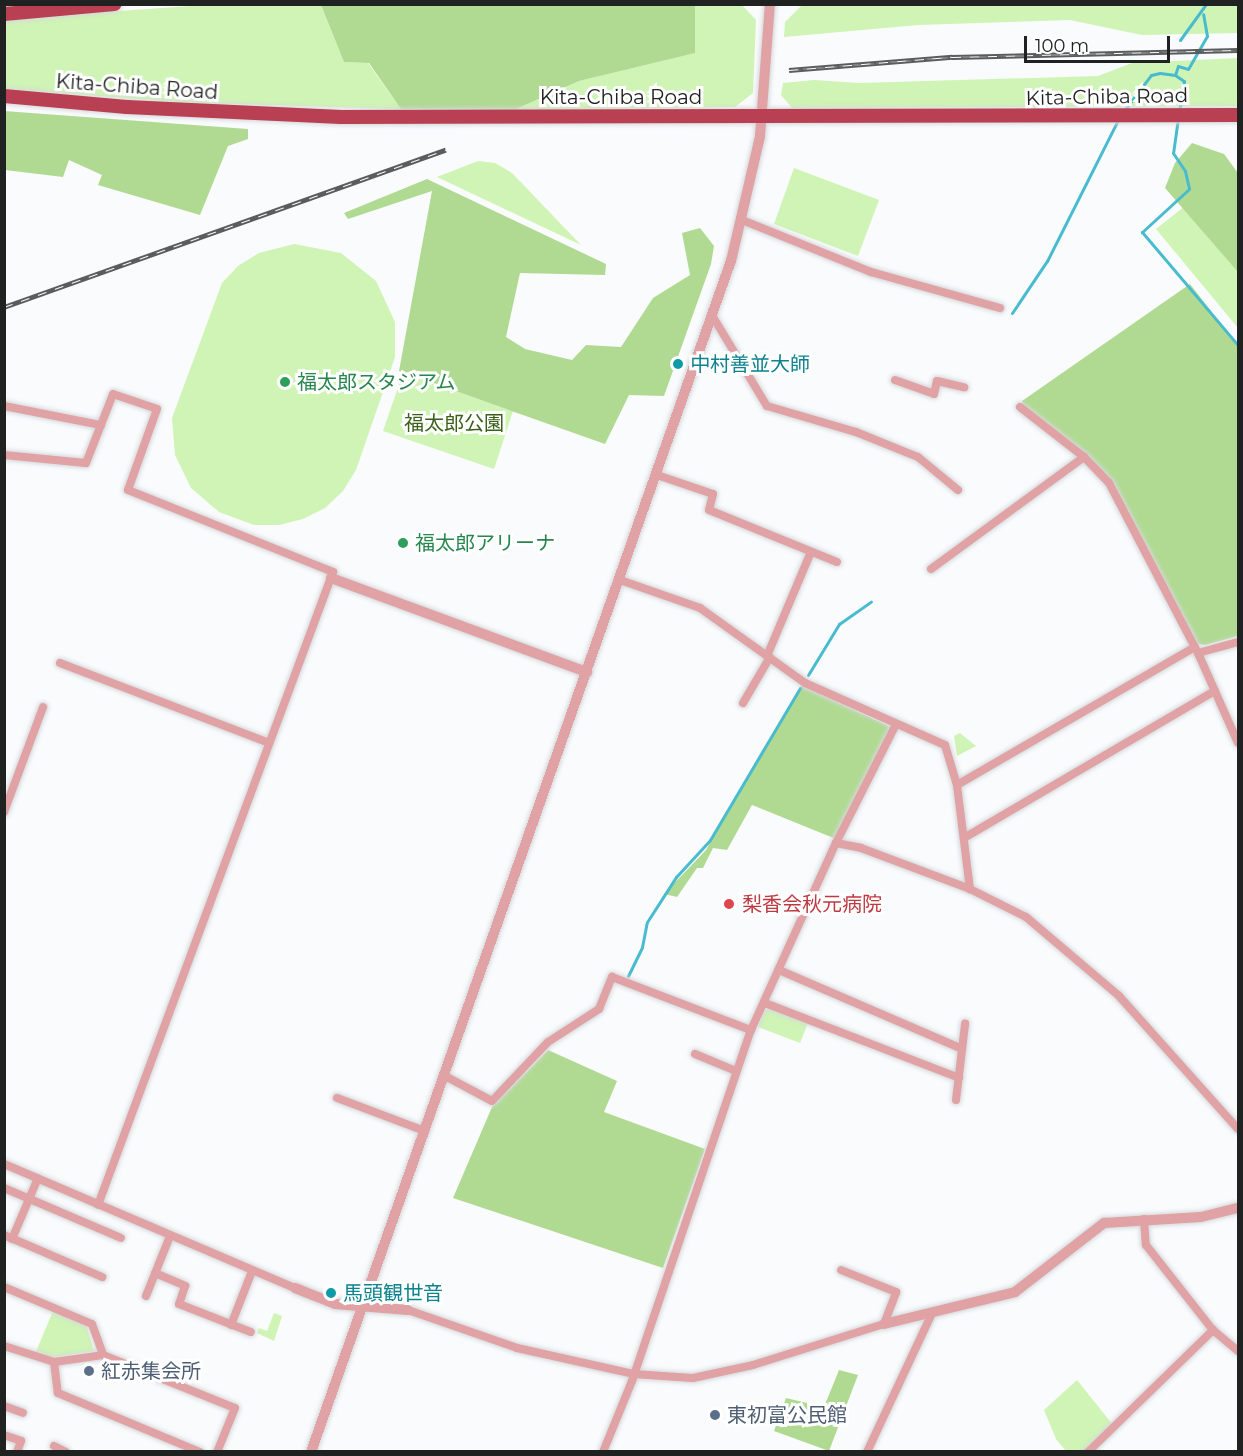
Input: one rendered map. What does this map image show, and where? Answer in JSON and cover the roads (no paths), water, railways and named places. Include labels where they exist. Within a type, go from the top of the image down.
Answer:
[{"type":"highway","points":[[4,14],[115,4]]},
{"type":"highway","name":"Kita-Chiba Road","points":[[4,96],[274,115],[763,117],[1238,115]]},
{"type":"street","points":[[311,1452],[360,1308],[445,1076],[713,317],[742,220],[763,117],[770,4]]},
{"type":"street","points":[[742,220],[880,275],[1000,308]]},
{"type":"street","points":[[713,317],[767,406],[856,432],[918,457],[958,490]]},
{"type":"street","points":[[895,380],[934,394],[937,381],[964,387]]},
{"type":"street","points":[[4,455],[86,463],[113,394],[157,409],[128,490],[333,572],[98,1205]]},
{"type":"street","points":[[4,406],[101,425]]},
{"type":"street","points":[[1020,407],[1083,457],[1119,498],[1197,650],[1239,743]]},
{"type":"street","points":[[931,569],[1083,457]]},
{"type":"street","points":[[657,475],[713,494],[709,510],[837,562]]},
{"type":"street","points":[[743,703],[769,656],[811,552]]},
{"type":"street","points":[[332,578],[587,672]]},
{"type":"street","points":[[620,580],[700,608],[805,683],[945,746],[951,754],[957,785],[970,889]]},
{"type":"street","points":[[957,785],[1197,650],[1239,642]]},
{"type":"street","points":[[60,663],[269,743]]},
{"type":"street","points":[[964,838],[1215,691]]},
{"type":"street","points":[[4,812],[43,707]]},
{"type":"street","points":[[603,1452],[633,1374],[751,1030],[836,843],[896,724]]},
{"type":"street","points":[[836,843],[861,848],[970,889],[1026,917],[1094,971],[1239,1129]]},
{"type":"street","points":[[778,970],[963,1049]]},
{"type":"street","points":[[445,1076],[492,1101],[548,1042],[599,1009],[612,977],[751,1030]]},
{"type":"street","points":[[765,1003],[959,1078]]},
{"type":"street","points":[[956,1100],[965,1024]]},
{"type":"street","points":[[694,1054],[736,1071]]},
{"type":"street","points":[[337,1098],[425,1131]]},
{"type":"street","points":[[4,1164],[252,1271],[335,1304],[360,1308],[408,1310],[517,1348],[633,1374],[693,1378],[727,1373],[884,1324],[1015,1292],[1104,1223],[1201,1217],[1239,1208]]},
{"type":"street","points":[[38,1178],[8,1237],[102,1277]]},
{"type":"street","points":[[4,1188],[121,1238]]},
{"type":"street","points":[[1144,1219],[1146,1245],[1213,1330],[1239,1351]]},
{"type":"street","points":[[146,1296],[170,1236]]},
{"type":"street","points":[[842,1270],[896,1292],[884,1324]]},
{"type":"street","points":[[231,1325],[252,1271]]},
{"type":"street","points":[[155,1273],[185,1286],[179,1304],[251,1332]]},
{"type":"street","points":[[4,1287],[92,1324],[103,1355]]},
{"type":"street","points":[[867,1452],[932,1313]]},
{"type":"street","points":[[1088,1452],[1213,1330]]},
{"type":"street","points":[[4,1346],[54,1362],[103,1355],[235,1408],[217,1452]]},
{"type":"street","points":[[54,1362],[58,1393],[200,1452]]},
{"type":"street","points":[[4,1406],[23,1413]]},
{"type":"street","points":[[4,1435],[21,1441],[17,1452]]},
{"type":"street","points":[[54,1446],[66,1452]]},
{"type":"waterway","points":[[1180,40],[1206,4]]},
{"type":"waterway","points":[[1175,75],[1178,66],[1188,69],[1207,36],[1203,14]]},
{"type":"waterway","points":[[1123,112],[1151,75],[1160,73],[1175,75],[1184,81],[1179,111]]},
{"type":"waterway","points":[[1178,118],[1173,153],[1185,171],[1189,189],[1142,232],[1238,345]]},
{"type":"waterway","points":[[1012,313],[1047,261],[1118,120]]},
{"type":"waterway","points":[[808,675],[839,624],[871,602]]},
{"type":"waterway","points":[[628,976],[642,947],[647,922],[676,877],[710,840],[800,688]]},
{"type":"railway","points":[[789,70],[952,57],[1238,50]]},
{"type":"railway","points":[[4,307],[446,150]]},
{"type":"place","name":"中村善並大師","points":[[678,364]]},
{"type":"place","name":"福太郎スタジアム","points":[[285,382]]},
{"type":"place","name":"福太郎アリーナ","points":[[403,543]]},
{"type":"place","name":"梨香会秋元病院","points":[[729,904]]},
{"type":"place","name":"馬頭観世音","points":[[331,1293]]},
{"type":"place","name":"紅赤集会所","points":[[89,1371]]},
{"type":"place","name":"東初富公民館","points":[[715,1415]]},
{"type":"park label","name":"福太郎公園","points":[[454,423]]}]
